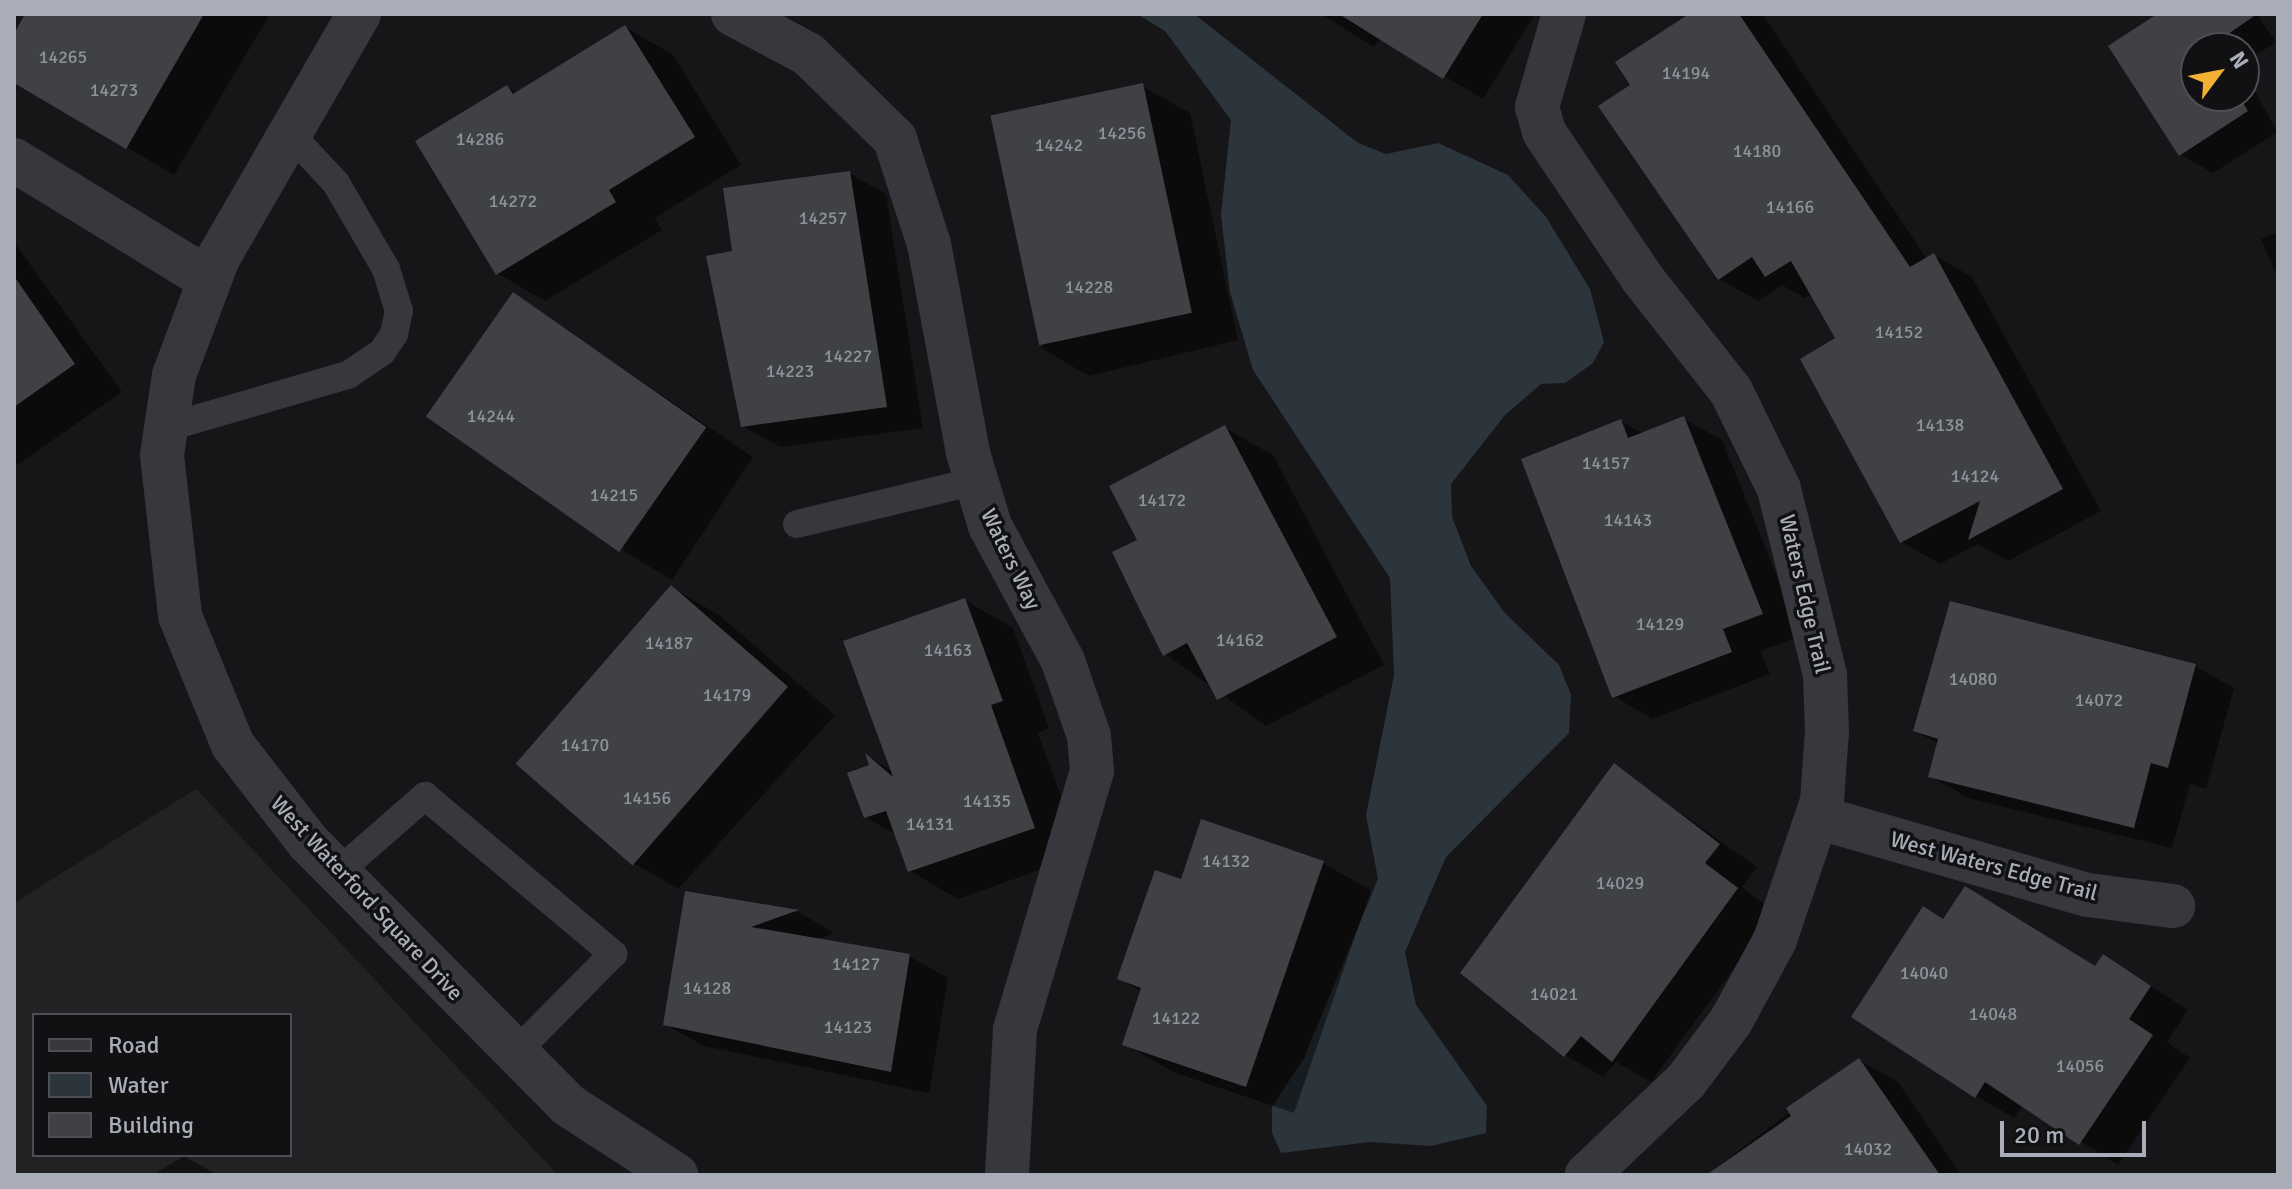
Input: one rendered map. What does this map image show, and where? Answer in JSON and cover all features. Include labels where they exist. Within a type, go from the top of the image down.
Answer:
[{"type":"street","name":"West Waterford Square Drive","points":[[359,14],[208,279],[174,375],[165,428],[165,518],[180,616],[205,685],[262,786],[338,872],[516,1052],[613,1141],[676,1175]]},
{"type":"street","name":"Waters Way","points":[[733,14],[808,54],[895,139],[929,244],[976,481],[990,526],[1063,661],[1089,736],[1092,771],[1015,1030],[1007,1175]]},
{"type":"street","name":"Waters Edge Trail","points":[[1564,14],[1537,107],[1544,132],[1642,278],[1731,391],[1797,543],[1825,675],[1817,817],[1775,940],[1731,1021],[1686,1081],[1587,1175]]},
{"type":"street","points":[[14,160],[208,279]]},
{"type":"street","name":"West Waters Edge Trail","points":[[1817,817],[2088,895],[2173,906]]},
{"type":"lane","points":[[165,428],[348,375],[382,352],[394,334],[399,311],[386,269],[336,183],[290,134]]},
{"type":"lane","points":[[797,524],[976,481]]},
{"type":"lane","points":[[338,872],[425,796],[613,954],[516,1052]]},
{"type":"shaded area","points":[[196,789],[558,1175],[14,1175],[14,903]]},
{"type":"water","points":[[1137,14],[1194,14],[1358,143],[1386,154],[1438,143],[1508,175],[1546,217],[1590,289],[1604,342],[1593,363],[1565,383],[1541,384],[1505,415],[1451,484],[1452,517],[1471,566],[1504,612],[1559,665],[1571,695],[1569,733],[1446,857],[1405,952],[1416,1005],[1487,1106],[1486,1133],[1431,1146],[1370,1142],[1281,1153],[1272,1133],[1272,1107],[1304,1058],[1378,879],[1366,815],[1394,675],[1390,578],[1253,370],[1230,292],[1221,215],[1231,120],[1165,31]]},
{"type":"building","points":[[25,14],[204,14],[126,149],[14,83],[14,34]]},
{"type":"building","points":[[1339,14],[1483,14],[1443,79]]},
{"type":"building","points":[[1689,14],[1739,14],[1910,267],[1934,253],[2063,489],[1968,540],[1980,501],[1900,543],[1800,359],[1835,338],[1791,261],[1765,277],[1752,257],[1718,280],[1598,106],[1630,85],[1615,62]]},
{"type":"building","points":[[2157,14],[2257,14],[2231,32],[2180,32],[2180,112],[2246,112],[2179,156],[2108,46]]},
{"type":"building","points":[[625,25],[695,137],[609,190],[616,202],[496,275],[415,141],[507,85],[513,94]]},
{"type":"building","points":[[1143,83],[1192,313],[1039,345],[990,115]]},
{"type":"building","points":[[850,171],[887,407],[741,427],[706,256],[732,251],[723,188]]},
{"type":"building","points":[[14,276],[75,364],[14,407]]},
{"type":"building","points":[[513,292],[706,427],[619,552],[426,417]]},
{"type":"building","points":[[1684,416],[1763,614],[1723,629],[1732,652],[1612,698],[1521,459],[1621,419],[1628,438]]},
{"type":"building","points":[[1225,425],[1337,637],[1217,700],[1187,643],[1163,656],[1112,552],[1137,540],[1109,486]]},
{"type":"building","points":[[671,585],[788,687],[632,866],[516,764]]},
{"type":"building","points":[[965,598],[1003,701],[991,705],[1035,828],[908,872],[886,811],[864,818],[847,773],[869,765],[865,753],[893,777],[843,641]]},
{"type":"building","points":[[1950,601],[2196,664],[2168,768],[2151,763],[2134,828],[1928,777],[1938,739],[1913,731]]},
{"type":"building","points":[[1614,763],[1720,844],[1705,863],[1738,888],[1612,1062],[1581,1036],[1564,1057],[1460,973]]},
{"type":"building","points":[[1201,819],[1324,861],[1246,1087],[1122,1045],[1141,988],[1117,979],[1136,924],[1155,870],[1181,879]]},
{"type":"building","points":[[1965,886],[2095,966],[2103,954],[2151,986],[2129,1019],[2153,1035],[2079,1145],[1985,1082],[1975,1098],[1851,1017],[1923,906],[1943,919]]},
{"type":"building","points":[[685,891],[799,910],[751,927],[910,954],[891,1072],[663,1025]]},
{"type":"building","points":[[1859,1058],[1940,1175],[1706,1175],[1791,1116],[1786,1108]]}]
